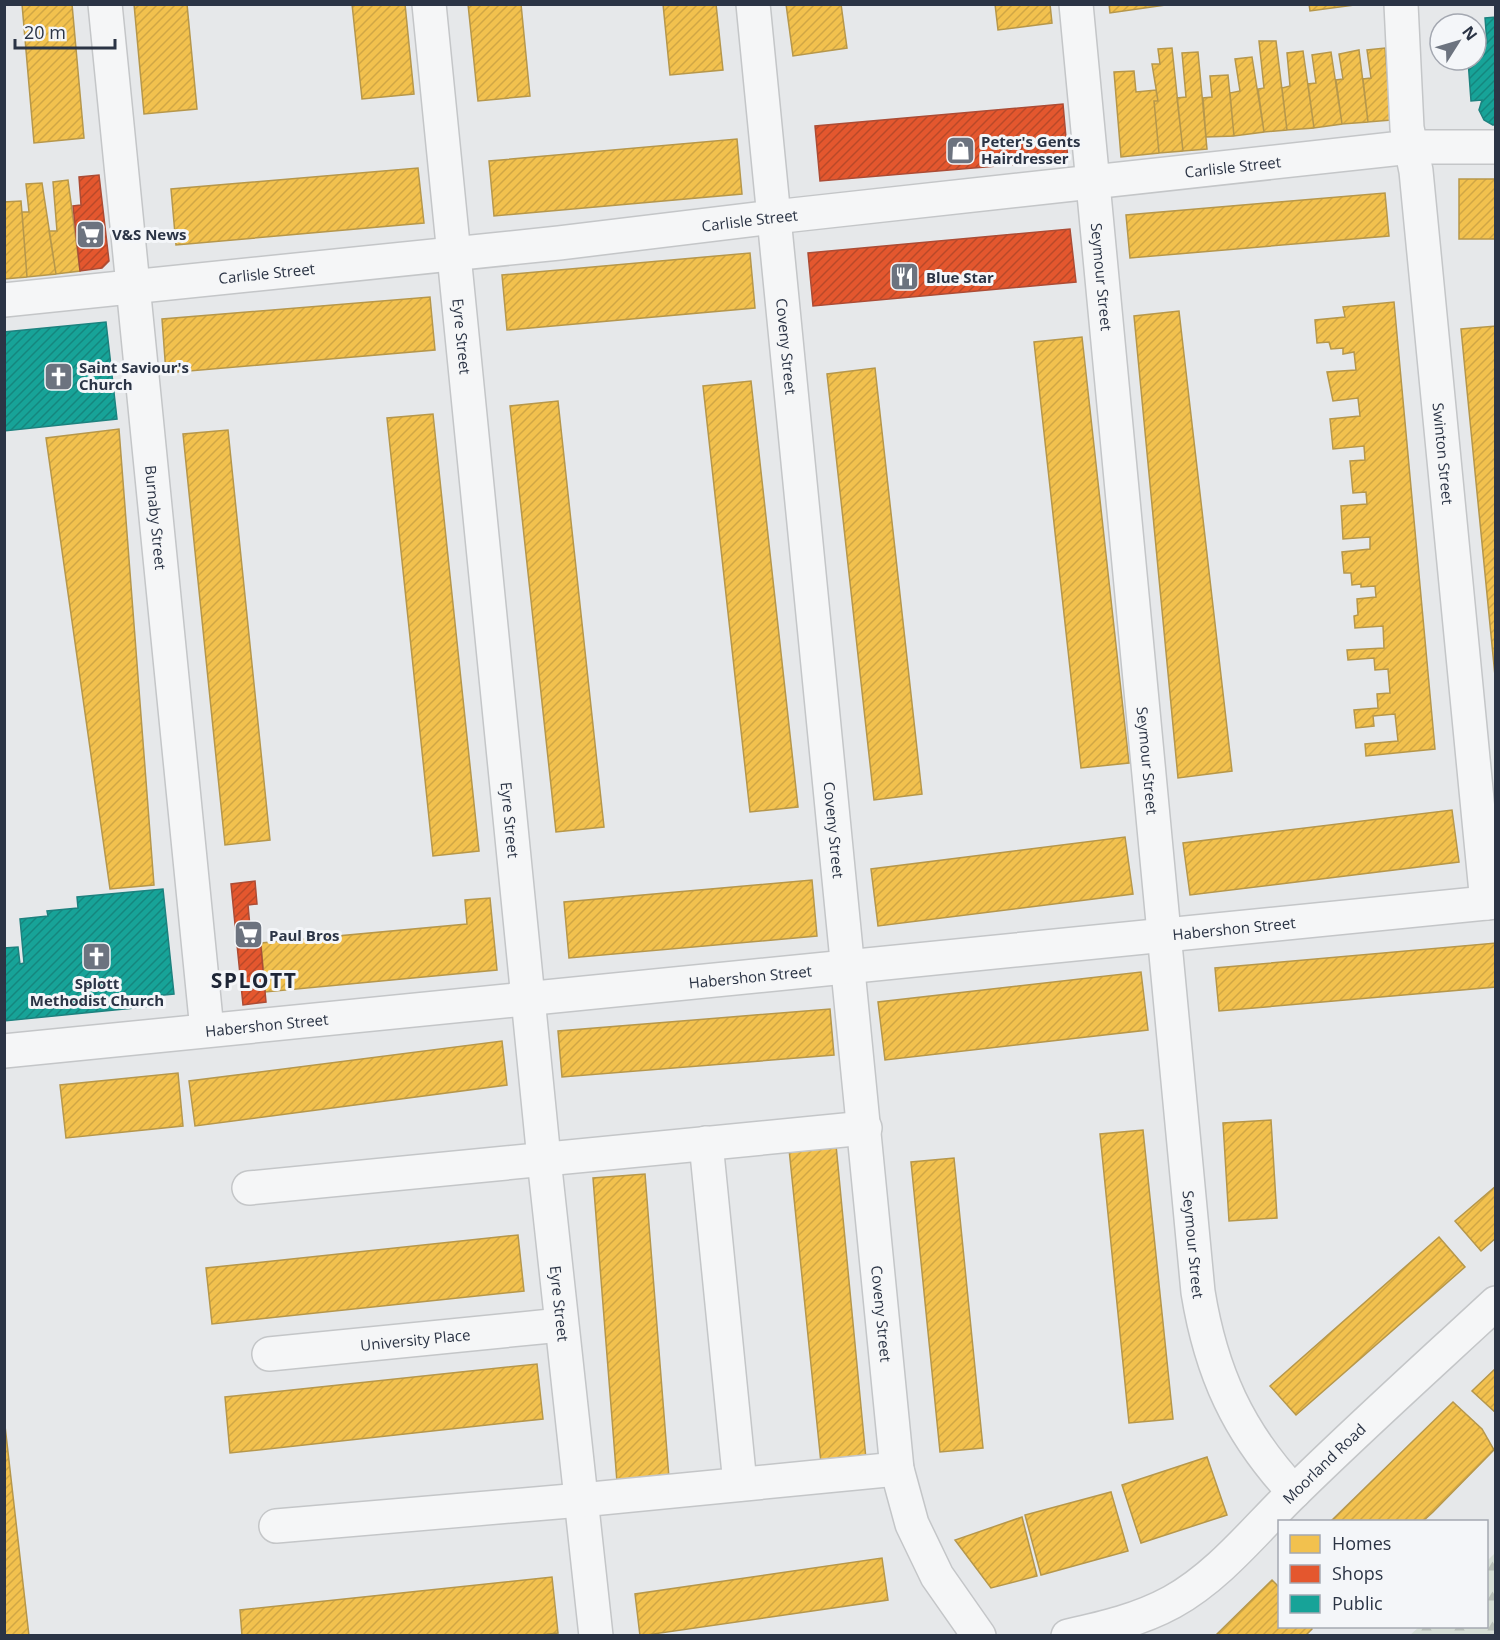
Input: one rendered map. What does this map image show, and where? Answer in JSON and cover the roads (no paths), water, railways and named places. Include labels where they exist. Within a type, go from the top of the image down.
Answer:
[{"type":"street","name":"Burnaby Street","points":[[105,4],[207,1030]]},
{"type":"street","name":"Eyre Street","points":[[429,4],[544,1159],[596,1635]]},
{"type":"street","name":"Coveny Street","points":[[753,4],[897,1469],[912,1524],[937,1576],[979,1635]]},
{"type":"street","name":"Seymour Street","points":[[1076,4],[1197,1292],[1214,1366],[1256,1448],[1294,1492]]},
{"type":"street","name":"Swinton Street","points":[[1401,4],[1407,128],[1417,183],[1491,902]]},
{"type":"street","name":"Carlisle Street","points":[[4,300],[559,243],[1411,147],[1496,147]]},
{"type":"street","name":"Habershon Street","points":[[4,1051],[1491,902]]},
{"type":"street","points":[[249,1188],[865,1128]]},
{"type":"street","points":[[706,1143],[740,1484]]},
{"type":"street","name":"Moorland Road","points":[[1068,1635],[1112,1626],[1146,1614],[1172,1602],[1200,1584],[1294,1492],[1496,1303]]},
{"type":"street","name":"University Place","points":[[269,1354],[561,1325]]},
{"type":"street","points":[[276,1526],[581,1500],[897,1469]]},
{"type":"place","name":"Peter's Gents Hairdresser","points":[[960,150]]},
{"type":"place","name":"V&S News","points":[[91,234]]},
{"type":"place","name":"Blue Star","points":[[905,277]]},
{"type":"place","name":"Saint Saviour's Church","points":[[58,376]]},
{"type":"place","name":"Paul Bros","points":[[248,935]]},
{"type":"place","name":"Splott Methodist Church","points":[[97,956]]},
{"type":"district","name":"SPLOTT","points":[[254,980]]}]
